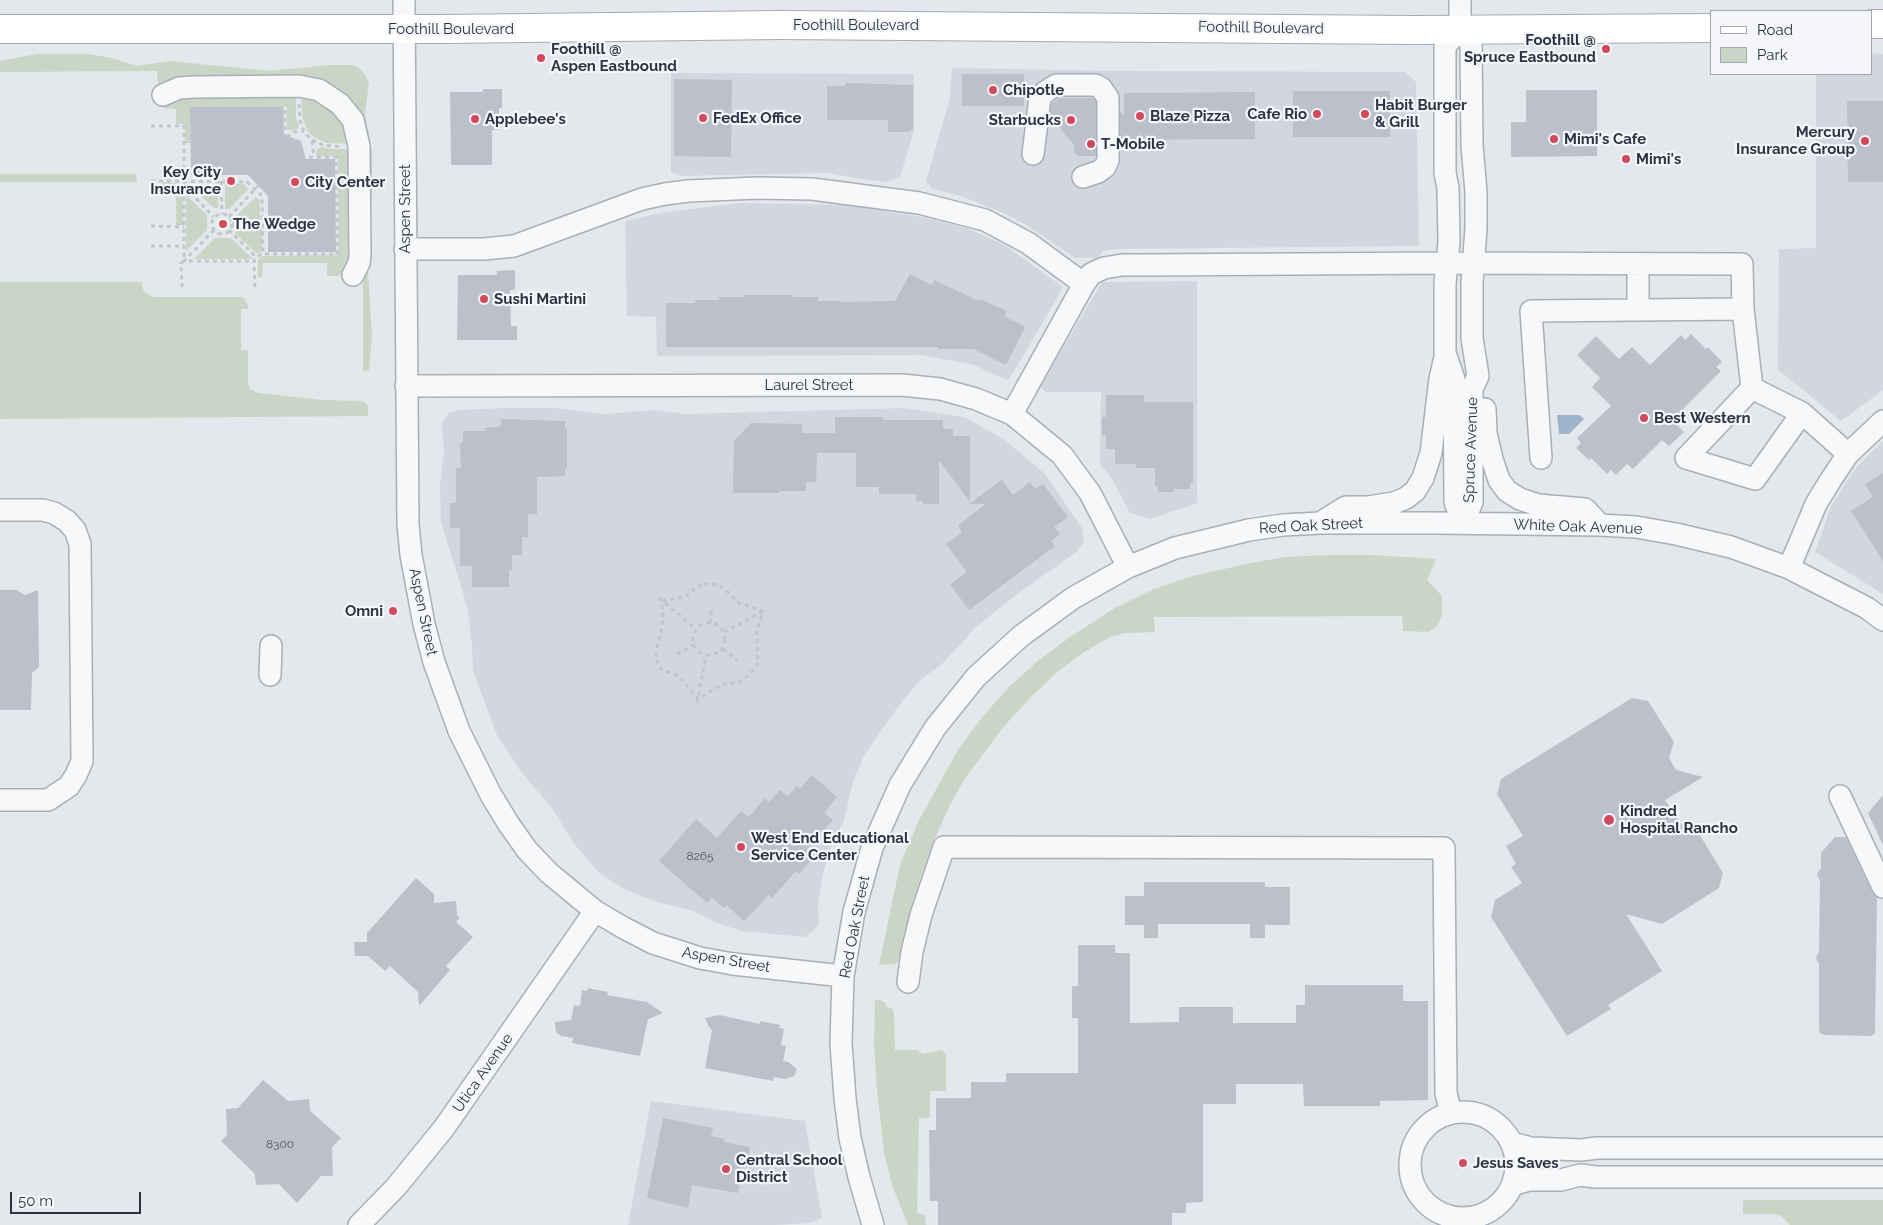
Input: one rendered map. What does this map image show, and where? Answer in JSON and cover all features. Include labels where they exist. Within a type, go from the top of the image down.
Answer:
[{"type":"main road","name":"Foothill Boulevard","points":[[0,29],[404,29],[780,25],[1460,29],[1710,28]]},
{"type":"street","name":"Aspen Street","points":[[404,0],[406,504],[411,555],[424,624],[444,693],[459,731],[475,765],[508,823],[527,850],[549,873],[595,911],[653,943],[700,958],[733,964],[843,976]]},
{"type":"street","name":"Spruce Avenue","points":[[1460,0],[1460,29],[1471,43],[1472,60],[1472,145],[1476,192],[1472,338],[1478,376],[1472,390],[1472,502],[1463,522]]},
{"type":"street","name":"Spruce Avenue","points":[[1460,29],[1446,46],[1445,173],[1448,188],[1449,242],[1446,263],[1446,353],[1454,379],[1455,502],[1463,522]]},
{"type":"street","points":[[1033,154],[1040,98],[1045,92],[1056,86],[1095,85],[1101,88],[1108,98],[1108,160],[1105,167],[1098,172],[1083,177]]},
{"type":"street","points":[[163,95],[179,88],[299,86],[319,90],[340,104],[353,120],[359,146],[360,255],[359,263],[353,275]]},
{"type":"street","points":[[405,249],[484,249],[514,246],[642,199],[664,194],[757,188],[812,189],[919,203],[985,220],[1028,243],[1084,284]]},
{"type":"street","points":[[1012,414],[1084,284],[1091,274],[1104,268],[1122,265],[1446,263],[1742,264],[1743,309],[1752,388],[1686,458],[1756,479],[1802,413]]},
{"type":"street","points":[[1638,264],[1638,310]]},
{"type":"street","points":[[1541,458],[1531,312],[1743,309]]},
{"type":"street","points":[[1320,523],[1346,507],[1394,503],[1406,498],[1415,491],[1423,478],[1431,453],[1440,379],[1446,353]]},
{"type":"street","points":[[1478,376],[1484,390],[1486,433],[1492,459],[1499,480],[1507,490],[1520,499],[1538,505],[1586,509],[1600,525]]},
{"type":"street","name":"Laurel Street","points":[[406,386],[902,384],[940,389],[976,399],[1012,414],[1062,455],[1090,493],[1128,567]]},
{"type":"street","points":[[1752,388],[1802,413],[1848,454]]},
{"type":"street","points":[[1789,568],[1816,504],[1848,454],[1883,421]]},
{"type":"street","points":[[0,510],[43,510],[54,513],[66,520],[74,530],[80,544],[82,761],[69,786],[48,800],[0,800]]},
{"type":"street","name":"Red Oak Street","points":[[873,1225],[858,1176],[844,1098],[841,1044],[843,976],[854,912],[872,848],[900,785],[935,728],[976,678],[1021,636],[1073,598],[1128,567],[1175,548],[1207,539],[1283,525],[1463,522]]},
{"type":"street","name":"White Oak Avenue","points":[[1463,522],[1636,527],[1676,534],[1731,547],[1789,568],[1867,608],[1883,620]]},
{"type":"street","points":[[270,675],[271,646]]},
{"type":"street","points":[[1840,796],[1883,887]]},
{"type":"street","points":[[908,982],[912,952],[921,915],[944,847],[1444,848],[1446,1093],[1451,1113]]},
{"type":"street","name":"Utica Avenue","points":[[359,1225],[396,1187],[444,1128],[595,911]]},
{"type":"street","points":[[1469,1112],[1487,1117],[1502,1128],[1512,1143],[1516,1157],[1516,1171],[1512,1185],[1498,1205],[1477,1220],[1466,1218],[1444,1220],[1420,1196],[1413,1183],[1410,1168],[1411,1154],[1416,1140],[1425,1127],[1437,1118],[1451,1113],[1469,1112]]},
{"type":"street","points":[[1512,1143],[1531,1148],[1581,1150],[1597,1148],[1883,1148]]},
{"type":"street","points":[[1512,1185],[1529,1180],[1562,1180],[1580,1175],[1596,1177],[1883,1177]]},
{"type":"path","points":[[299,86],[299,112],[304,131],[312,140],[329,147],[359,146]]},
{"type":"path","points":[[285,109],[285,135],[287,137]]},
{"type":"path","points":[[151,126],[184,126],[184,261]]},
{"type":"path","points":[[282,142],[294,132],[304,131]]},
{"type":"path","points":[[312,140],[314,157]]},
{"type":"path","points":[[184,261],[256,260],[263,254],[337,254],[336,157],[302,157],[300,160]]},
{"type":"path","points":[[151,181],[248,182],[257,187],[262,196],[263,254]]},
{"type":"path","points":[[221,181],[222,214]]},
{"type":"path","points":[[184,186],[214,217]]},
{"type":"path","points":[[229,216],[257,187]]},
{"type":"path","points":[[214,217],[222,214],[229,216]]},
{"type":"path","points":[[214,230],[222,233],[229,230],[232,224],[229,216]]},
{"type":"path","points":[[214,217],[212,225],[214,230]]},
{"type":"path","points":[[232,224],[263,224]]},
{"type":"path","points":[[151,226],[184,227]]},
{"type":"path","points":[[182,287],[181,263],[214,230]]},
{"type":"path","points":[[229,230],[256,260],[255,287]]},
{"type":"path","points":[[151,246],[184,246]]},
{"type":"path","points":[[660,599],[685,597],[699,586],[711,584],[725,589],[744,606],[764,610]]},
{"type":"path","points":[[660,599],[696,629]]},
{"type":"path","points":[[660,599],[663,625],[656,651],[659,666],[664,671],[677,675],[684,680],[697,701]]},
{"type":"path","points":[[710,623],[712,606]]},
{"type":"path","points":[[724,632],[764,610]]},
{"type":"path","points":[[697,701],[721,685],[740,682],[754,670],[758,663],[757,632],[764,610]]},
{"type":"path","points":[[705,623],[710,623],[720,628],[724,632],[725,638],[723,649],[714,655],[706,656],[699,652],[693,645],[692,638],[696,629],[705,623]]},
{"type":"path","points":[[677,654],[693,645]]},
{"type":"path","points":[[723,649],[738,661]]},
{"type":"path","points":[[697,701],[706,656]]},
{"type":"shaded area","points":[[1873,53],[1883,54],[1883,390],[1841,421],[1778,370],[1779,249],[1816,248],[1816,75],[1873,75]]},
{"type":"shaded area","points":[[952,68],[1116,71],[1405,72],[1416,82],[1419,246],[1116,249],[1103,251],[1098,258],[1075,258],[1023,223],[961,196],[933,189],[926,181],[950,98]]},
{"type":"shaded area","points":[[671,73],[914,74],[914,131],[900,177],[888,182],[827,173],[681,176],[671,172]]},
{"type":"shaded area","points":[[741,203],[847,205],[927,218],[969,229],[1003,244],[1063,287],[1008,381],[974,365],[922,355],[657,356],[656,317],[627,316],[625,221],[665,212]]},
{"type":"shaded area","points":[[1197,281],[1197,503],[1150,519],[1130,513],[1112,479],[1100,464],[1101,392],[1046,392],[1040,387],[1102,282]]},
{"type":"shaded area","points":[[555,408],[604,414],[656,410],[685,414],[905,408],[964,417],[1005,440],[1045,474],[1082,528],[1084,543],[1076,552],[977,626],[944,662],[918,682],[897,708],[864,756],[853,781],[844,820],[829,852],[823,874],[818,905],[819,924],[804,937],[742,931],[717,923],[691,910],[656,902],[622,888],[599,873],[575,845],[552,808],[521,772],[497,735],[473,671],[467,606],[441,522],[440,483],[444,454],[442,423],[449,413],[459,410]]},
{"type":"shaded area","points":[[1883,441],[1883,594],[1815,552],[1831,506],[1854,470]]},
{"type":"shaded area","name":"Central School District","points":[[651,1101],[805,1121],[822,1218],[810,1223],[777,1225],[628,1225]]},
{"type":"green space","points":[[37,54],[88,54],[112,58],[137,66],[170,61],[269,71],[329,65],[352,65],[358,67],[364,73],[369,83],[365,113],[369,136],[309,75],[290,75],[290,79],[160,87],[158,85],[157,71],[0,72],[0,61]]},
{"type":"green space","points":[[296,91],[296,118],[299,124],[295,130],[287,130],[287,107],[190,107],[190,143],[185,143],[185,124],[176,124],[176,109],[163,108],[173,98]]},
{"type":"green space","points":[[301,92],[336,107],[354,144],[326,143],[312,136],[307,130],[302,116]]},
{"type":"green space","points":[[320,147],[355,149],[355,253],[347,270],[338,276],[327,276],[327,263],[263,263],[262,277],[258,277],[258,260],[263,256],[338,255],[338,159],[335,159],[335,156],[316,156],[316,151]]},
{"type":"green space","points":[[370,148],[372,148],[372,193],[367,256],[372,335],[369,371],[364,371],[363,275]]},
{"type":"green space","points":[[0,174],[136,174],[137,182],[0,182]]},
{"type":"green space","points":[[162,182],[176,183],[183,190],[183,225],[176,225],[176,187],[162,187]]},
{"type":"green space","points":[[225,184],[244,184],[248,189],[229,209],[225,209]]},
{"type":"green space","points":[[189,185],[218,185],[218,208],[214,208]]},
{"type":"green space","points":[[186,195],[207,215],[207,230],[186,251]]},
{"type":"green space","points":[[256,197],[260,201],[260,220],[236,220],[236,216]]},
{"type":"green space","points":[[236,227],[262,228],[262,250],[257,254],[236,234]]},
{"type":"green space","points":[[215,238],[231,238],[253,259],[194,259]]},
{"type":"green space","points":[[0,282],[141,282],[144,292],[153,297],[244,298],[248,309],[241,309],[241,350],[248,350],[248,384],[250,389],[258,393],[322,400],[363,401],[368,405],[368,416],[0,419]]},
{"type":"green space","points":[[1374,555],[1436,559],[1427,580],[1442,596],[1442,616],[1439,622],[1435,628],[1428,632],[1403,631],[1402,616],[1154,617],[1155,632],[1125,633],[1110,637],[1083,653],[1057,672],[1030,698],[1005,725],[964,780],[947,811],[930,850],[914,897],[900,959],[895,964],[879,965],[900,865],[918,822],[958,750],[983,716],[1009,687],[1039,660],[1073,635],[1115,608],[1154,589],[1193,576],[1246,564],[1285,557]]},
{"type":"green space","points":[[875,1000],[884,1002],[887,1007],[893,1009],[895,1050],[917,1050],[922,1054],[941,1050],[946,1054],[946,1091],[930,1091],[930,1118],[919,1118],[917,1213],[925,1215],[926,1225],[908,1225],[892,1185],[884,1153],[874,1045]]},
{"type":"green space","points":[[1743,1200],[1883,1200],[1883,1225],[1790,1225],[1781,1216],[1772,1214],[1743,1214]]},
{"type":"water","points":[[1557,415],[1579,415],[1584,419],[1569,434],[1559,434]]},
{"type":"building","name":"Chipotle","points":[[962,74],[1024,74],[1024,106],[962,106]]},
{"type":"building","name":"FedEx Office","points":[[674,79],[732,80],[731,157],[674,156]]},
{"type":"building","points":[[845,83],[913,85],[913,129],[910,132],[888,132],[888,120],[827,120],[827,86],[845,86]]},
{"type":"building","name":"Applebee's","points":[[483,89],[502,89],[502,108],[499,108],[499,130],[492,130],[492,165],[451,165],[450,92],[483,92]]},
{"type":"building","name":"Mimi's Cafe","points":[[1526,90],[1597,90],[1597,156],[1511,157],[1511,122],[1526,122]]},
{"type":"building","points":[[1293,91],[1390,91],[1390,137],[1293,137]]},
{"type":"building","points":[[1255,92],[1255,139],[1120,140],[1120,112],[1124,115],[1124,93]]},
{"type":"building","points":[[1060,98],[1092,98],[1096,102],[1096,156],[1078,156],[1074,152],[1074,145],[1050,116],[1052,103]]},
{"type":"building","name":"Mercury Insurance Group","points":[[1847,101],[1883,101],[1883,182],[1848,182]]},
{"type":"building","name":"City Center","points":[[190,107],[283,107],[284,135],[301,141],[306,159],[335,159],[336,252],[268,252],[268,196],[248,175],[191,175]]},
{"type":"building","name":"Sushi Martini","points":[[515,270],[515,290],[510,290],[511,326],[517,326],[517,340],[457,340],[458,275],[497,275],[497,271]]},
{"type":"building","points":[[910,274],[932,285],[934,280],[979,301],[980,299],[1007,311],[1004,316],[1025,327],[1006,365],[974,349],[938,349],[938,347],[666,347],[666,303],[695,303],[695,300],[719,300],[719,297],[744,297],[744,295],[793,295],[793,297],[818,297],[818,301],[842,302],[895,301]]},
{"type":"building","points":[[1691,334],[1706,349],[1708,347],[1722,362],[1716,367],[1721,371],[1672,420],[1684,432],[1669,446],[1662,440],[1633,469],[1627,464],[1616,475],[1611,470],[1607,474],[1591,458],[1589,460],[1576,448],[1581,443],[1577,438],[1611,406],[1592,387],[1600,378],[1577,355],[1596,336],[1619,359],[1632,347],[1650,365],[1681,335],[1685,340]]},
{"type":"building","points":[[1106,395],[1144,395],[1144,402],[1193,402],[1193,483],[1190,483],[1190,489],[1158,492],[1158,486],[1155,486],[1155,468],[1136,468],[1136,464],[1115,464],[1115,449],[1106,449],[1106,435],[1102,435],[1102,417],[1106,417]]},
{"type":"building","points":[[835,417],[883,417],[883,420],[943,420],[943,429],[953,429],[953,436],[970,436],[970,502],[939,460],[939,504],[923,504],[923,501],[916,501],[916,494],[879,494],[879,487],[856,487],[856,453],[817,453],[816,482],[806,482],[806,491],[733,493],[734,441],[751,423],[802,424],[802,433],[835,433]]},
{"type":"building","points":[[501,419],[565,421],[565,428],[567,428],[567,469],[565,469],[565,476],[537,477],[537,514],[528,514],[528,537],[522,537],[522,555],[512,555],[512,570],[509,570],[509,587],[472,587],[472,566],[460,566],[460,528],[450,528],[450,503],[456,503],[456,468],[461,468],[460,443],[463,443],[463,431],[485,431],[485,428],[501,426]]},
{"type":"building","points":[[1883,473],[1883,561],[1851,511],[1873,497],[1865,484]]},
{"type":"building","points":[[1002,480],[1013,495],[1030,482],[1035,489],[1043,484],[1068,517],[1054,527],[1060,534],[1051,541],[1055,546],[969,610],[950,584],[967,572],[946,544],[962,532],[958,525],[986,504],[969,504]]},
{"type":"building","points":[[0,590],[16,590],[25,595],[38,590],[39,667],[32,673],[31,710],[0,710]]},
{"type":"building","points":[[1632,698],[1648,701],[1674,742],[1669,758],[1676,770],[1703,777],[1665,800],[1681,824],[1690,819],[1723,873],[1719,888],[1662,924],[1626,914],[1662,971],[1608,1005],[1611,1009],[1567,1036],[1491,917],[1495,900],[1522,883],[1511,867],[1516,864],[1506,846],[1523,836],[1497,794],[1501,779]]},
{"type":"building","name":"West End Educational Service Center","points":[[812,775],[837,797],[824,813],[833,820],[807,849],[815,856],[799,874],[796,871],[772,898],[769,895],[744,921],[727,906],[724,908],[712,898],[707,903],[659,861],[696,819],[717,838],[741,811],[749,817],[765,798],[769,802],[780,790],[788,796],[797,786],[800,789]]},
{"type":"building","points":[[1883,795],[1883,845],[1868,813]]},
{"type":"building","points":[[1835,837],[1846,837],[1872,892],[1877,898],[1875,1033],[1871,1036],[1825,1035],[1820,1033],[1819,1029],[1819,964],[1816,958],[1819,952],[1820,881],[1817,874],[1821,868],[1821,853]]},
{"type":"building","points":[[416,878],[434,894],[434,903],[456,901],[457,915],[460,918],[456,922],[473,937],[446,966],[450,970],[419,1006],[418,992],[390,966],[385,971],[368,956],[355,956],[354,942],[367,942],[367,933]]},
{"type":"building","points":[[1144,882],[1265,882],[1265,887],[1290,887],[1290,925],[1265,925],[1265,938],[1250,938],[1250,924],[1158,924],[1158,938],[1144,938],[1144,925],[1125,925],[1125,896],[1144,896]]},
{"type":"building","points":[[1078,945],[1115,945],[1115,953],[1130,953],[1130,1023],[1179,1022],[1179,1007],[1233,1007],[1233,1023],[1296,1023],[1296,1005],[1305,1005],[1305,985],[1403,985],[1403,1001],[1428,1001],[1428,1100],[1380,1101],[1380,1106],[1304,1106],[1303,1084],[1236,1084],[1236,1104],[1203,1104],[1203,1202],[1186,1203],[1186,1213],[1172,1213],[1172,1225],[938,1225],[938,1201],[930,1201],[929,1130],[936,1130],[936,1098],[971,1098],[971,1082],[1006,1082],[1006,1073],[1078,1073],[1078,1018],[1072,1018],[1072,986],[1078,986]]},
{"type":"building","points":[[588,988],[608,992],[607,995],[647,1002],[663,1013],[648,1019],[640,1056],[572,1043],[573,1038],[561,1036],[556,1032],[555,1022],[571,1020],[574,1005],[580,1006],[582,990],[587,991]]},
{"type":"building","points":[[720,1015],[760,1024],[760,1021],[780,1025],[779,1028],[784,1029],[781,1045],[786,1046],[783,1061],[788,1062],[797,1069],[794,1076],[785,1079],[774,1077],[773,1081],[705,1068],[712,1030],[705,1018]]},
{"type":"building","points":[[263,1080],[288,1101],[309,1099],[310,1111],[341,1138],[332,1147],[333,1176],[321,1176],[297,1203],[279,1184],[256,1185],[255,1174],[221,1141],[227,1135],[226,1109],[238,1108]]},
{"type":"building","points":[[663,1118],[713,1128],[711,1136],[725,1139],[724,1142],[750,1147],[747,1161],[744,1161],[738,1193],[692,1185],[688,1208],[647,1198]]},
{"type":"place","name":"Foothill @ Spruce Eastbound","points":[[1606,49]]},
{"type":"place","name":"Foothill @ Aspen Eastbound","points":[[541,58]]},
{"type":"place","name":"Chipotle","points":[[993,90]]},
{"type":"place","name":"Cafe Rio","points":[[1317,114]]},
{"type":"place","name":"Habit Burger & Grill","points":[[1365,114]]},
{"type":"place","name":"Blaze Pizza","points":[[1140,116]]},
{"type":"place","name":"FedEx Office","points":[[703,118]]},
{"type":"place","name":"Applebee's","points":[[475,119]]},
{"type":"place","name":"Starbucks","points":[[1071,120]]},
{"type":"place","name":"Mimi's Cafe","points":[[1554,139]]},
{"type":"place","name":"Mercury Insurance Group","points":[[1865,141]]},
{"type":"place","name":"T-Mobile","points":[[1091,144]]},
{"type":"place","name":"Mimi's","points":[[1626,159]]},
{"type":"place","name":"Key City Insurance","points":[[231,181]]},
{"type":"place","name":"City Center","points":[[295,182]]},
{"type":"place","name":"The Wedge","points":[[223,224]]},
{"type":"place","name":"Sushi Martini","points":[[484,299]]},
{"type":"place","name":"Best Western","points":[[1644,418]]},
{"type":"place","name":"Omni","points":[[393,611]]},
{"type":"place","name":"Kindred Hospital Rancho","points":[[1609,820]]},
{"type":"place","name":"West End Educational Service Center","points":[[741,847]]},
{"type":"place","name":"Jesus Saves","points":[[1463,1163]]},
{"type":"place","name":"Central School District","points":[[726,1169]]}]
